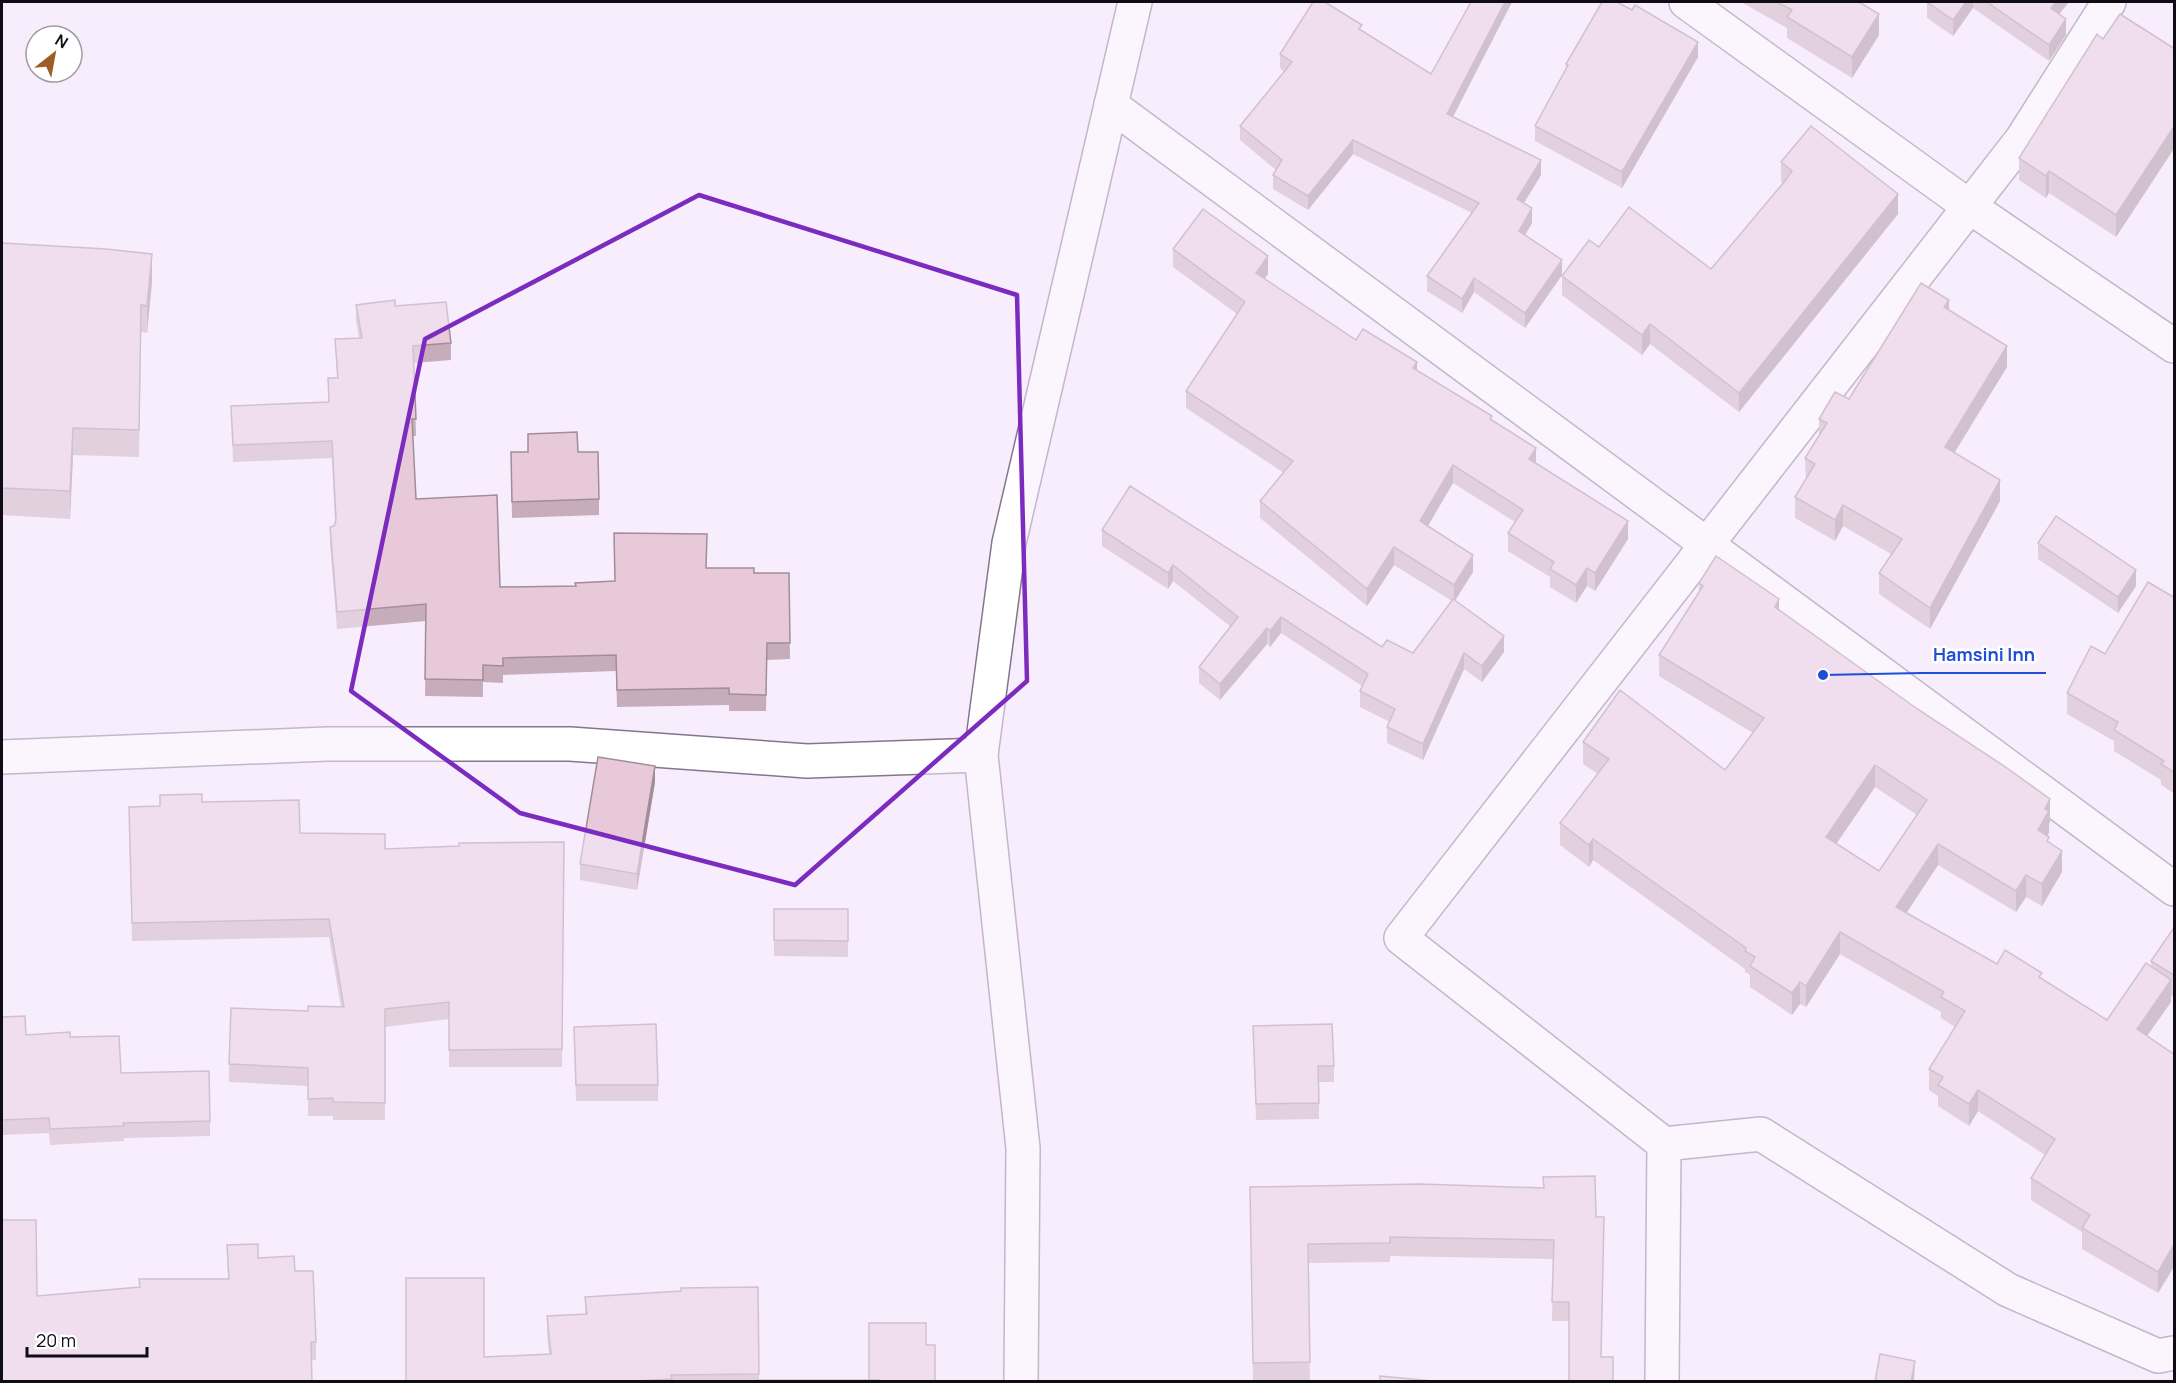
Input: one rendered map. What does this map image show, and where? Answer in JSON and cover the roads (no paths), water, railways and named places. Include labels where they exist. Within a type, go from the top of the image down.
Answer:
[{"type":"street","points":[[1021,1382],[1023,1148],[981,755],[1009,543],[1135,2]]},
{"type":"street","points":[[1686,2],[1970,207],[2175,346]]},
{"type":"street","points":[[2109,2],[2022,139],[1401,938],[1664,1144],[1761,1134],[2008,1290],[2158,1356],[2175,1353]]},
{"type":"street","points":[[1111,105],[1706,546],[2175,889]]},
{"type":"street","points":[[2,757],[397,744],[570,744],[807,761],[981,755]]},
{"type":"street","points":[[1662,1382],[1664,1144]]},
{"type":"place","name":"Hamsini Inn","points":[[1823,675]]}]
